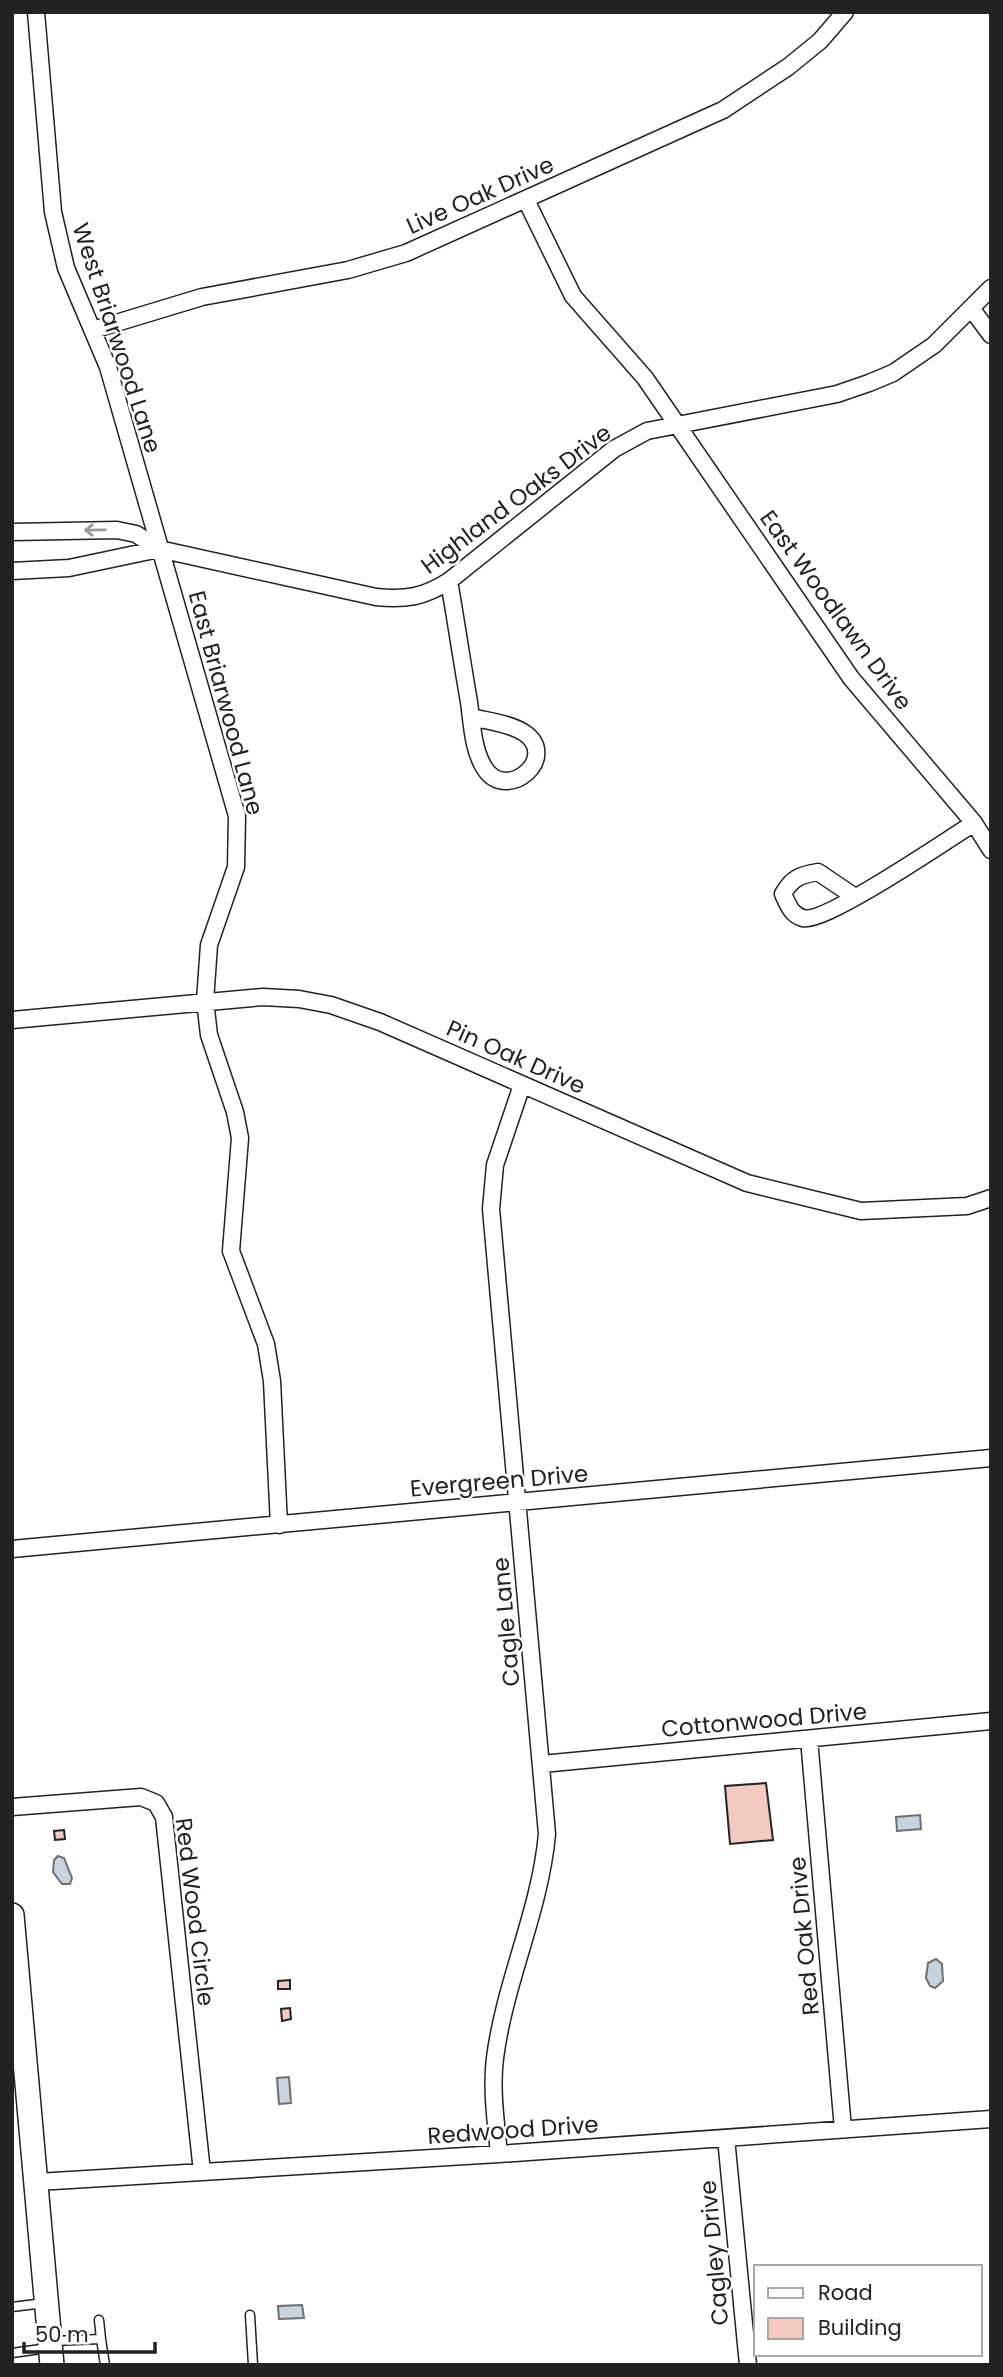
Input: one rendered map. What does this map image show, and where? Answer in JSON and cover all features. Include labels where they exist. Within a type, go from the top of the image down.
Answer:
[{"type":"main road","points":[[12,1915],[26,2105],[37,2182],[51,2351]]},
{"type":"street","name":"West Briarwood Lane","points":[[36,12],[53,212],[66,268],[108,367],[159,549]]},
{"type":"street","name":"Live Oak Drive","points":[[93,330],[202,297],[348,270],[406,253],[723,110],[755,92],[820,41],[845,12]]},
{"type":"street","name":"East Woodlawn Drive","points":[[526,200],[573,296],[631,361],[851,678],[974,823],[991,850]]},
{"type":"street","name":"Highland Oaks Drive","points":[[12,532],[117,530],[136,534],[159,549],[376,597],[405,600],[429,593],[449,581],[614,449],[648,431],[836,394],[893,373],[933,345],[991,288]]},
{"type":"street","points":[[971,308],[991,335]]},
{"type":"street","name":"Highland Oaks Drive","points":[[12,571],[69,568],[159,549]]},
{"type":"street","name":"East Briarwood Lane","points":[[159,549],[237,816],[236,867],[209,945],[205,1001],[209,1035],[236,1112],[240,1138],[231,1251],[266,1344],[272,1381],[279,1525]]},
{"type":"street","points":[[449,581],[471,717],[479,760],[489,774],[502,780],[516,780],[527,772],[536,761],[536,749],[525,734],[471,717]]},
{"type":"street","points":[[855,897],[974,823]]},
{"type":"street","name":"Pin Oak Drive","points":[[12,1020],[205,1001],[262,997],[299,999],[331,1005],[380,1022],[747,1183],[860,1211],[967,1206],[991,1198]]},
{"type":"street","name":"Cagle Lane","points":[[499,2154],[495,2060],[504,2012],[544,1871],[547,1834],[491,1209],[495,1165],[522,1085]]},
{"type":"street","name":"Evergreen Drive","points":[[12,1549],[991,1458]]},
{"type":"street","name":"Cottonwood Drive","points":[[542,1764],[991,1721]]},
{"type":"street","name":"Red Oak Drive","points":[[809,1739],[843,2129]]},
{"type":"street","name":"Red Wood Circle","points":[[12,1807],[141,1797],[156,1803],[164,1817],[202,2172]]},
{"type":"street","name":"Redwood Drive","points":[[37,2182],[499,2154],[991,2119]]},
{"type":"street","name":"Cagley Drive","points":[[726,2138],[748,2365]]},
{"type":"lane","points":[[12,2306],[47,2303]]},
{"type":"lane","points":[[250,2315],[253,2365]]},
{"type":"lane","points":[[99,2320],[105,2365]]},
{"type":"lane","points":[[12,2353],[51,2351],[101,2339]]},
{"type":"shaded area","points":[[920,1815],[921,1829],[897,1831],[896,1817]]},
{"type":"shaded area","points":[[58,1856],[64,1858],[72,1878],[70,1884],[62,1884],[53,1872],[54,1860]]},
{"type":"shaded area","points":[[936,1959],[942,1964],[943,1981],[935,1988],[930,1986],[926,1978],[928,1963]]},
{"type":"shaded area","points":[[289,2077],[291,2103],[279,2104],[277,2078]]},
{"type":"shaded area","points":[[302,2305],[304,2318],[279,2319],[278,2306]]},
{"type":"building","points":[[766,1783],[773,1840],[730,1844],[725,1786]]},
{"type":"building","points":[[64,1830],[65,1839],[55,1840],[54,1831]]},
{"type":"building","points":[[290,1980],[290,1989],[278,1989],[278,1981]]},
{"type":"building","points":[[290,2008],[291,2019],[282,2021],[281,2009]]}]
